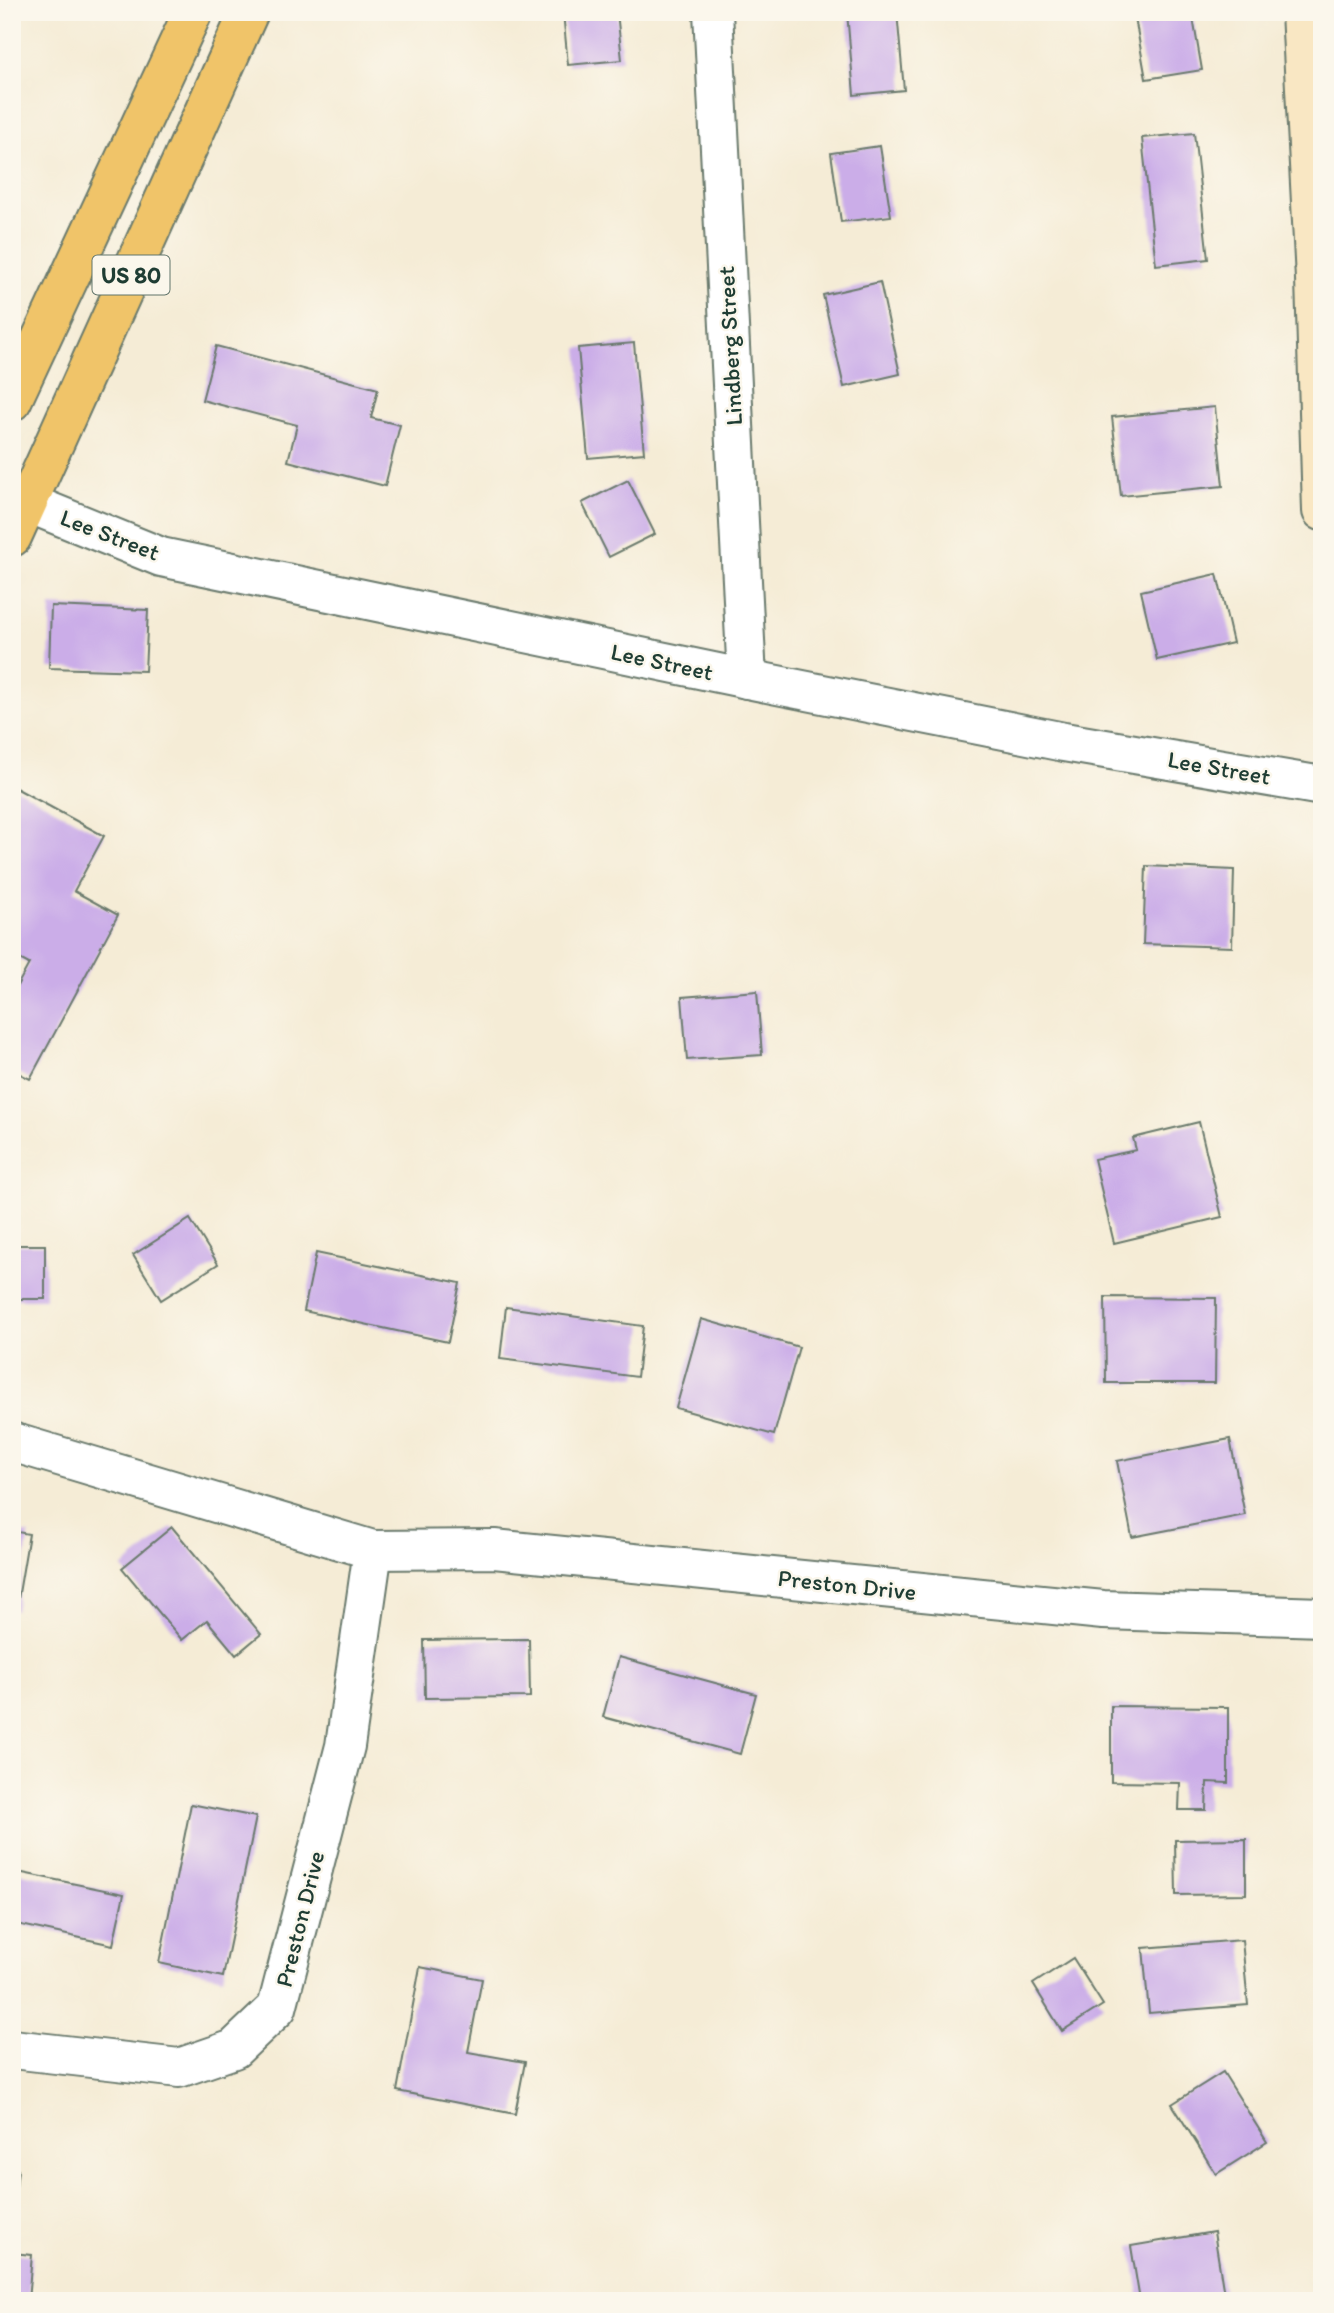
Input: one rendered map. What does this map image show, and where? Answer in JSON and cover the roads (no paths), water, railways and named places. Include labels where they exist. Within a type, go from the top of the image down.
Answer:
[{"type":"main road","name":"US 80","points":[[12,401],[192,12]]},
{"type":"main road","name":"US 80","points":[[12,537],[20,505],[249,12]]},
{"type":"street","name":"Lindberg Street","points":[[713,12],[747,679]]},
{"type":"street","points":[[1301,12],[1318,279],[1322,511]]},
{"type":"street","name":"Lee Street","points":[[20,505],[161,557],[1063,742],[1322,786]]},
{"type":"street","name":"Preston Drive","points":[[12,1442],[373,1550],[494,1549],[1103,1610],[1322,1616]]},
{"type":"street","name":"Preston Drive","points":[[12,2049],[179,2068],[234,2049],[277,2008],[345,1746],[373,1550]]}]
